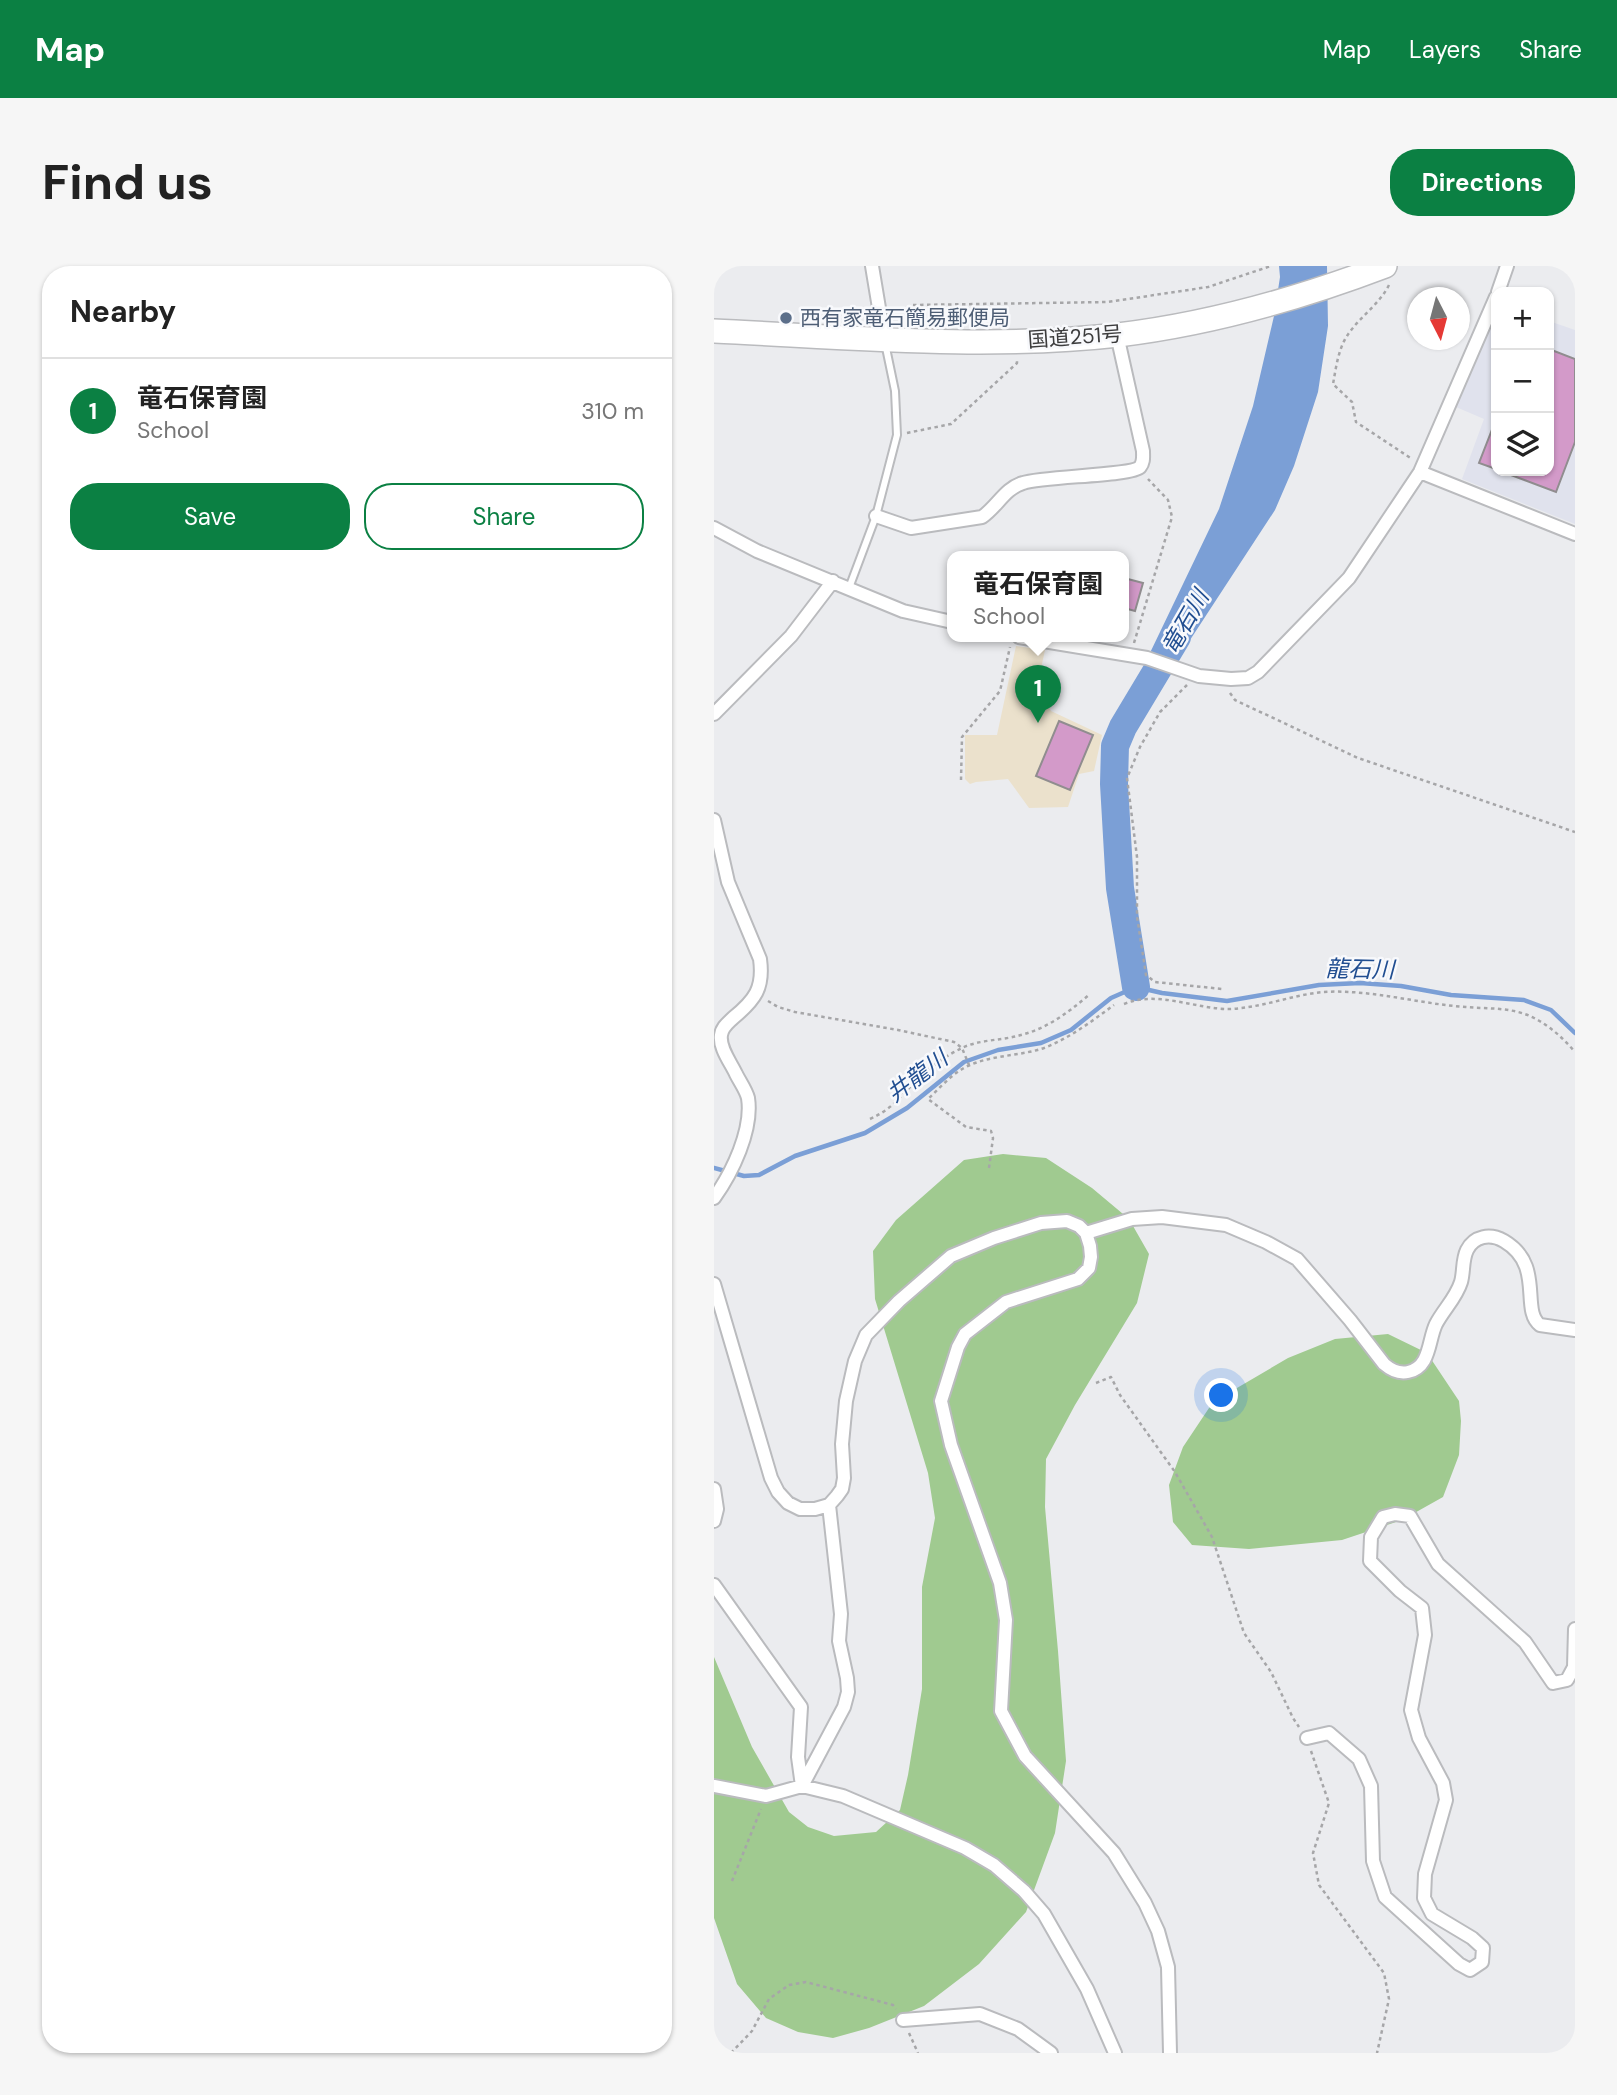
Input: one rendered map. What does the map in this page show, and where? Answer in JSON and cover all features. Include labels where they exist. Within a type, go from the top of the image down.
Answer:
[{"type":"highway","name":"国道251号","points":[[714,331],[1010,341],[1117,335],[1216,319],[1390,271]]},
{"type":"street","points":[[872,266],[884,338]]},
{"type":"street","points":[[1500,287],[1507,266]]},
{"type":"street","points":[[1050,642],[1147,658],[1193,674],[1231,679],[1248,678],[1258,672],[1349,578],[1422,469],[1491,309]]},
{"type":"street","points":[[876,516],[911,528],[982,517],[991,511],[1011,487],[1024,482],[1073,475],[1129,473],[1139,469],[1143,462],[1143,452],[1117,335]]},
{"type":"street","points":[[1422,469],[1575,534]]},
{"type":"street","points":[[714,528],[757,551],[903,611],[947,621]]},
{"type":"street","points":[[714,714],[791,636],[833,581]]},
{"type":"street","points":[[714,820],[728,882],[760,959],[762,971],[756,994],[721,1031],[723,1049],[747,1095],[749,1111],[747,1128],[729,1174],[714,1198]]},
{"type":"street","points":[[1086,1233],[1132,1219],[1162,1217],[1226,1225],[1266,1242],[1297,1259],[1384,1364],[1398,1373],[1415,1370],[1422,1364],[1432,1332],[1456,1294],[1466,1252],[1478,1239],[1494,1237],[1505,1241],[1520,1255],[1529,1271],[1532,1314],[1536,1322],[1575,1331]]},
{"type":"street","points":[[714,1284],[771,1478],[788,1503],[800,1509],[815,1509],[829,1505],[842,1489],[846,1401],[855,1361],[866,1335],[899,1301],[951,1256],[994,1238],[1041,1223],[1054,1222],[1079,1226],[1086,1233],[1091,1257],[1089,1268],[1078,1279],[1006,1302],[965,1334],[958,1347],[941,1401],[951,1445],[1000,1583],[1006,1620],[1001,1711],[1025,1756],[1114,1853],[1145,1903],[1158,1931],[1168,1967],[1170,2053]]},
{"type":"street","points":[[714,1489],[717,1509],[714,1521]]},
{"type":"street","points":[[802,1786],[844,1707],[848,1692],[839,1641],[841,1614],[829,1505]]},
{"type":"street","points":[[1307,1738],[1328,1733],[1359,1759],[1371,1786],[1373,1861],[1385,1897],[1459,1964],[1470,1970],[1482,1962],[1483,1948],[1472,1938],[1432,1914],[1424,1898],[1425,1874],[1446,1800],[1443,1783],[1419,1738],[1411,1710],[1425,1635],[1422,1608],[1400,1591],[1370,1561],[1371,1537],[1383,1517],[1395,1514],[1410,1516],[1438,1564],[1525,1642],[1553,1683],[1567,1681],[1574,1667],[1575,1629]]},
{"type":"street","points":[[714,1585],[801,1707],[797,1757],[802,1786]]},
{"type":"street","points":[[714,1786],[766,1796],[802,1786],[843,1796],[965,1848],[994,1866],[1024,1891],[1044,1914],[1087,1989],[1115,2053]]},
{"type":"street","points":[[903,2020],[980,2014],[1018,2029],[1051,2053]]},
{"type":"lane","points":[[849,588],[876,516],[897,435],[895,391],[884,338]]},
{"type":"path","points":[[913,305],[1108,302],[1208,287],[1271,266]]},
{"type":"path","points":[[1390,271],[1384,295],[1347,335],[1340,348],[1333,384],[1352,402],[1356,422],[1422,469]]},
{"type":"path","points":[[897,435],[951,424],[1017,363],[1010,341]]},
{"type":"path","points":[[1130,655],[1172,517],[1168,500],[1139,469]]},
{"type":"path","points":[[961,780],[962,737],[1000,691],[1012,642]]},
{"type":"path","points":[[1193,674],[1160,712],[1140,747],[1127,778],[1137,857],[1137,916],[1146,975],[1155,982],[1222,989]]},
{"type":"path","points":[[1231,679],[1230,692],[1235,700],[1358,758],[1575,832]]},
{"type":"path","points":[[1124,1004],[1148,998],[1214,1009],[1232,1009],[1322,992],[1356,992],[1467,1007],[1495,1007],[1521,1014],[1534,1018],[1563,1038],[1575,1052]]},
{"type":"path","points":[[756,994],[778,1007],[795,1012],[954,1042],[962,1050],[968,1064]]},
{"type":"path","points":[[870,1119],[892,1107],[938,1062],[962,1050],[1041,1028],[1065,1015],[1090,994]]},
{"type":"path","points":[[989,1168],[993,1138],[991,1131],[966,1127],[928,1099],[968,1064],[1050,1045],[1083,1027],[1114,1005]]},
{"type":"path","points":[[1096,1383],[1111,1377],[1120,1395],[1175,1472],[1212,1537],[1244,1633],[1270,1672],[1293,1718],[1307,1738],[1329,1803],[1313,1853],[1319,1885],[1384,1973],[1389,1999],[1377,2053]]},
{"type":"path","points":[[732,1881],[766,1796]]},
{"type":"path","points":[[731,2053],[752,2031],[769,1999],[789,1985],[806,1982],[893,2005],[918,2053]]},
{"type":"shaded area","points":[[1554,323],[1575,330],[1575,524],[1462,479],[1484,419],[1456,407],[1491,326],[1491,476],[1554,476]]},
{"type":"shaded area","points":[[1016,646],[1045,650],[1037,687],[1051,711],[1102,735],[1094,771],[1079,774],[1068,807],[1029,808],[1008,779],[970,784],[965,779],[965,735],[997,735]]},
{"type":"green space","points":[[1003,1154],[1046,1158],[1092,1188],[1129,1219],[1149,1254],[1137,1303],[1075,1405],[1046,1459],[1045,1507],[1066,1761],[1055,1833],[1026,1912],[979,1964],[924,2006],[869,2028],[833,2038],[798,2032],[766,2018],[737,1984],[714,1918],[714,1657],[752,1747],[789,1812],[808,1827],[834,1836],[876,1832],[900,1810],[922,1689],[922,1587],[935,1518],[928,1473],[875,1299],[873,1251],[896,1220],[964,1160]]},
{"type":"green space","points":[[1388,1334],[1427,1353],[1459,1401],[1459,1455],[1443,1497],[1402,1520],[1342,1540],[1249,1549],[1192,1545],[1173,1522],[1169,1485],[1183,1447],[1213,1402],[1288,1358],[1335,1339]]},
{"type":"water","points":[[1279,266],[1327,266],[1328,326],[1318,392],[1294,466],[1275,510],[1173,666],[1148,657],[1219,509],[1253,406],[1274,316]]},
{"type":"building","points":[[1554,351],[1575,359],[1575,442],[1556,492],[1514,476],[1554,476]]},
{"type":"building","points":[[1491,432],[1491,467],[1479,463]]},
{"type":"building","points":[[1129,579],[1143,583],[1135,611],[1129,609]]},
{"type":"building","points":[[1059,721],[1093,735],[1070,790],[1036,776]]},
{"type":"waterway","name":"竜石川","points":[[1136,987],[1120,888],[1114,784],[1115,746],[1123,727],[1177,637]]},
{"type":"waterway","name":"井龍川","points":[[714,1168],[744,1176],[759,1175],[795,1156],[865,1133],[907,1108],[964,1062],[998,1050],[1041,1043],[1071,1030],[1111,998],[1136,987],[1227,1001],[1319,985],[1360,983],[1401,986],[1451,995],[1524,1000],[1551,1010],[1575,1033]]},
{"type":"place","name":"西有家竜石簡易郵便局","points":[[786,318]]},
{"type":"place","name":"竜石保育園","points":[[1038,723]]},
{"type":"water label","name":"龍石川","points":[[1360,969]]}]
